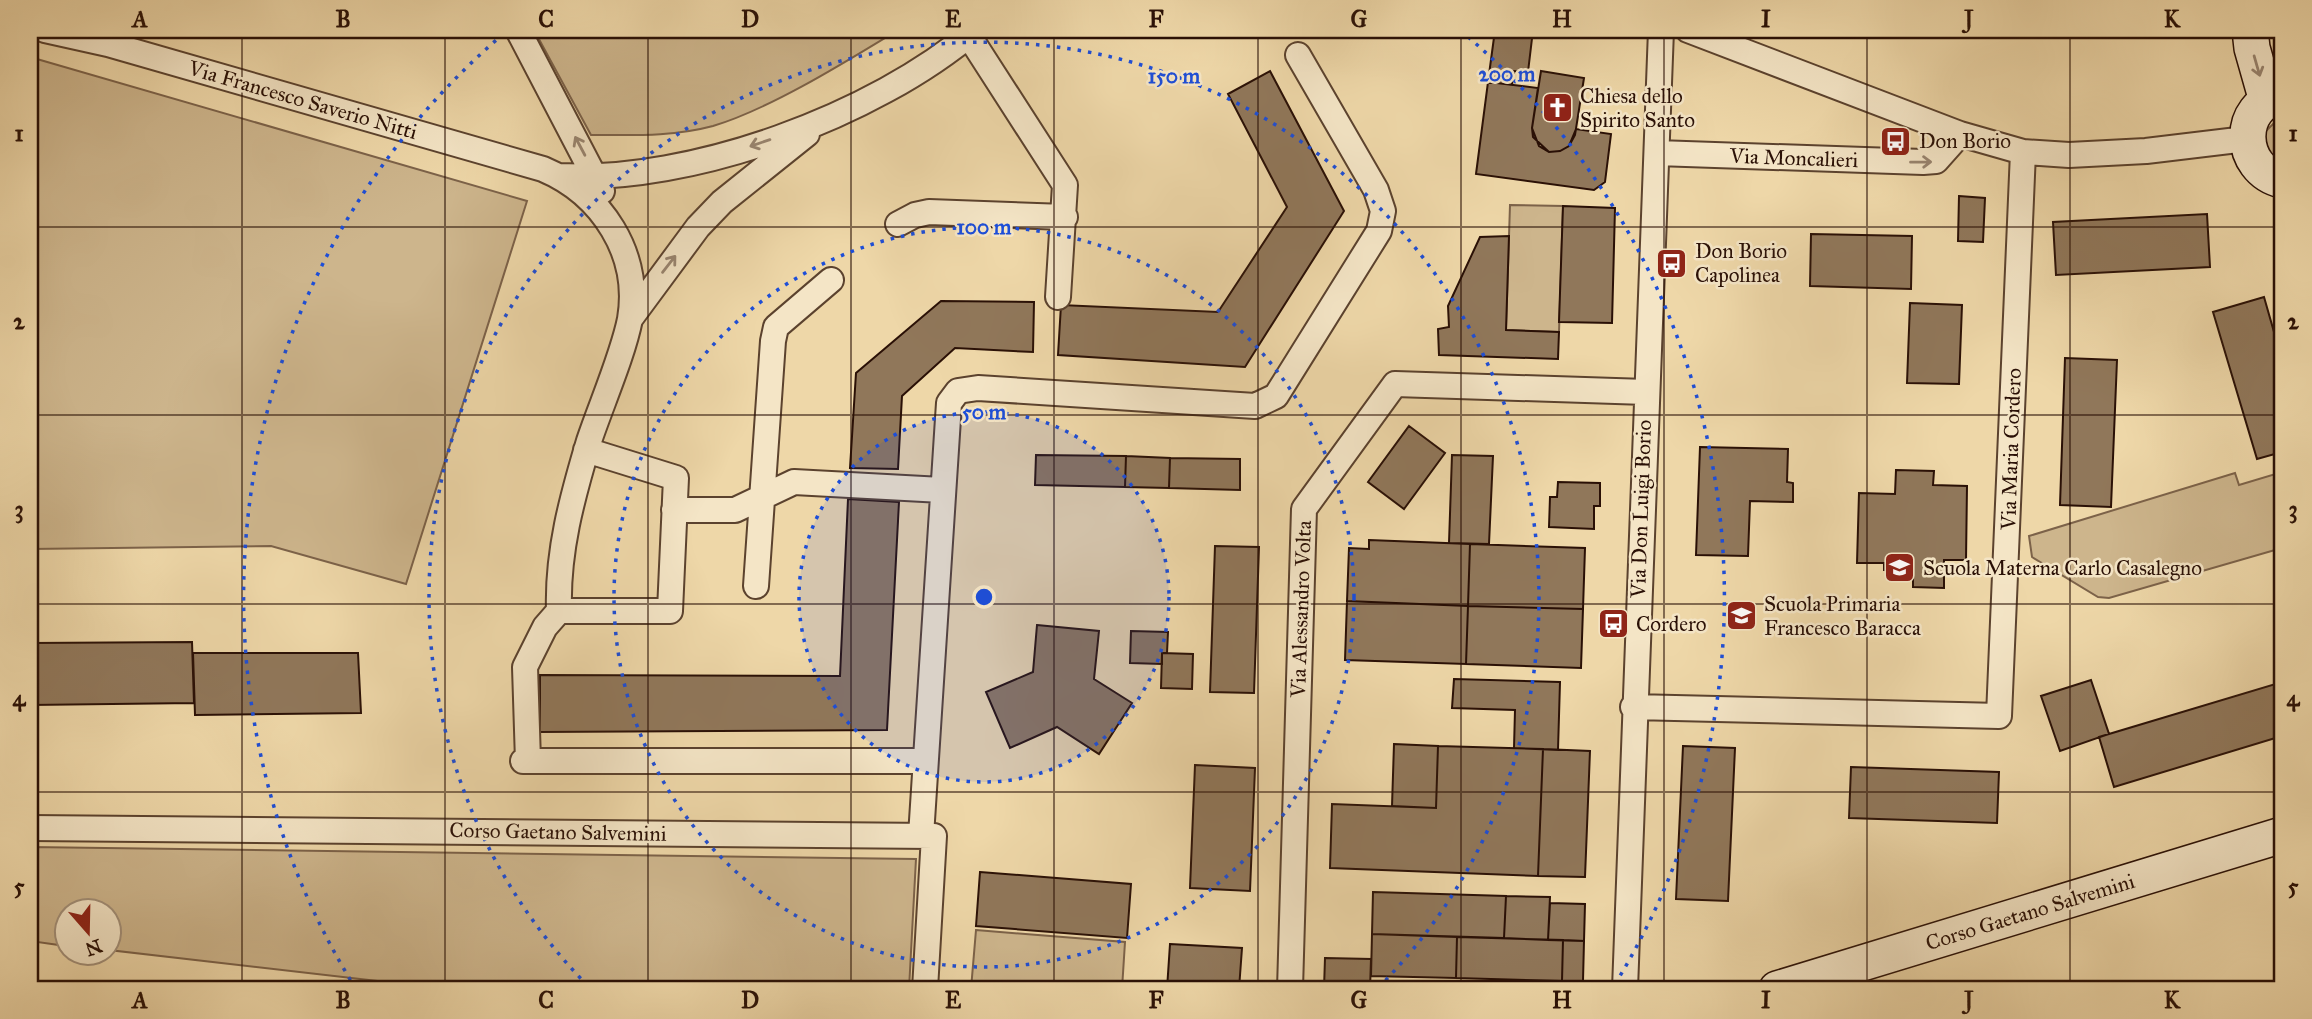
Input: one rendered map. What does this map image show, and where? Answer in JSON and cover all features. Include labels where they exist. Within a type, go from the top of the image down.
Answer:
[{"type":"street","name":"Via Francesco Saverio Nitti","points":[[45,30],[108,44],[331,107],[559,176],[598,178],[720,156],[824,120],[912,75],[972,33]]},
{"type":"street","points":[[518,30],[598,178],[615,232]]},
{"type":"street","name":"Via Don Luigi Borio","points":[[1625,989],[1633,707],[1661,30]]},
{"type":"street","points":[[1688,30],[1732,38],[1960,134],[2023,152],[2069,155],[2146,151],[2246,139]]},
{"type":"street","points":[[2250,30],[2252,48],[2274,98],[2249,124],[2246,139],[2254,163],[2279,186]]},
{"type":"street","points":[[972,33],[1065,185],[1058,297]]},
{"type":"street","points":[[925,989],[934,836],[921,836],[923,761],[949,403],[958,391],[978,388],[1255,406],[1276,396],[1380,231],[1383,211],[1376,190],[1298,54]]},
{"type":"street","name":"Via Francesco Saverio Nitti","points":[[629,320],[675,256],[722,202],[824,120]]},
{"type":"street","name":"Via Moncalieri","points":[[1657,153],[1923,162],[1936,161],[1960,134]]},
{"type":"street","name":"Via Maria Cordero","points":[[1633,707],[1999,716],[2023,152]]},
{"type":"street","name":"Via Francesco Saverio Nitti","points":[[559,176],[596,203],[615,232],[627,261],[631,293],[629,320],[586,450],[559,560],[559,611]]},
{"type":"street","points":[[898,224],[915,215],[929,212],[1065,217]]},
{"type":"street","points":[[756,586],[776,327],[831,280]]},
{"type":"street","name":"Via Alessandro Volta","points":[[1290,989],[1304,509],[1395,384],[1646,392]]},
{"type":"street","points":[[586,450],[676,478],[670,611],[559,611],[545,627],[525,667],[525,761],[923,761]]},
{"type":"street","points":[[674,510],[735,510],[794,482],[942,490]]},
{"type":"street","name":"Corso Gaetano Salvemini","points":[[30,828],[921,836]]},
{"type":"street","name":"Corso Gaetano Salvemini","points":[[1777,989],[2282,835]]},
{"type":"shaded area","points":[[534,30],[898,30],[808,83],[759,108],[713,126],[652,135],[591,135]]},
{"type":"shaded area","points":[[30,57],[527,201],[406,584],[271,546],[30,549]]},
{"type":"shaded area","points":[[2282,120],[2282,163],[2266,152],[2265,132],[2274,123]]},
{"type":"shaded area","points":[[1510,205],[1563,206],[1559,332],[1506,330]]},
{"type":"shaded area","points":[[2282,472],[2282,548],[2109,598],[2098,597],[2032,557],[2029,536],[2235,473],[2239,485]]},
{"type":"shaded area","points":[[30,847],[916,859],[909,989],[447,989],[122,952],[122,897],[52,897],[52,944],[30,941]]},
{"type":"shaded area","points":[[976,930],[1125,942],[1122,989],[971,989]]},
{"type":"building","points":[[1495,30],[1533,30],[1528,72],[1514,71],[1512,85],[1488,82]]},
{"type":"building","points":[[1270,71],[1344,211],[1245,367],[1058,355],[1061,305],[1218,312],[1287,207],[1228,94]]},
{"type":"building","name":"Chiesa dello Spirito Santo","points":[[1541,71],[1584,78],[1575,135],[1569,146],[1560,151],[1549,152],[1533,137]]},
{"type":"building","points":[[1488,82],[1538,88],[1532,128],[1539,146],[1549,152],[1560,151],[1569,146],[1576,129],[1611,134],[1605,182],[1594,190],[1476,174]]},
{"type":"building","points":[[1959,196],[1985,198],[1983,242],[1958,241]]},
{"type":"building","points":[[1563,206],[1615,208],[1612,323],[1559,322]]},
{"type":"building","points":[[2207,214],[2210,267],[2056,275],[2053,222]]},
{"type":"building","points":[[1811,234],[1912,236],[1911,289],[1810,286]]},
{"type":"building","points":[[1509,236],[1506,330],[1559,332],[1558,359],[1439,355],[1438,329],[1449,327],[1448,306],[1480,237]]},
{"type":"building","points":[[2264,297],[2282,360],[2282,452],[2257,459],[2213,312]]},
{"type":"building","points":[[941,301],[1034,302],[1033,352],[955,348],[902,396],[898,469],[850,468],[856,373]]},
{"type":"building","points":[[1910,303],[1962,305],[1959,384],[1907,383]]},
{"type":"building","points":[[2065,358],[2117,360],[2111,507],[2060,505]]},
{"type":"building","points":[[1409,426],[1445,453],[1404,509],[1368,482]]},
{"type":"building","points":[[1700,447],[1788,449],[1787,482],[1793,483],[1793,502],[1750,501],[1748,556],[1696,555]]},
{"type":"building","points":[[1036,455],[1126,456],[1125,487],[1035,485]]},
{"type":"building","points":[[1452,455],[1493,456],[1489,544],[1449,543]]},
{"type":"building","points":[[1126,456],[1170,458],[1169,488],[1125,487]]},
{"type":"building","points":[[1170,458],[1240,459],[1240,490],[1169,488]]},
{"type":"building","points":[[1896,470],[1934,471],[1933,485],[1967,486],[1966,560],[1944,560],[1944,588],[1913,587],[1913,571],[1884,570],[1884,563],[1857,563],[1859,493],[1895,494]]},
{"type":"building","points":[[1558,482],[1600,483],[1600,506],[1594,506],[1594,529],[1549,527],[1550,497],[1557,497]]},
{"type":"building","points":[[848,499],[899,502],[887,730],[540,732],[540,675],[840,676]]},
{"type":"building","points":[[1369,540],[1470,544],[1468,606],[1347,601],[1349,548],[1369,549]]},
{"type":"building","points":[[1470,544],[1585,548],[1583,609],[1468,606]]},
{"type":"building","points":[[1215,546],[1259,547],[1254,693],[1210,692]]},
{"type":"building","points":[[1347,601],[1468,606],[1466,664],[1345,660]]},
{"type":"building","points":[[1468,606],[1583,609],[1581,668],[1466,664]]},
{"type":"building","points":[[1037,625],[1099,631],[1094,679],[1132,703],[1099,754],[1057,727],[1010,748],[986,692],[1033,672]]},
{"type":"building","points":[[1131,631],[1168,632],[1167,653],[1162,653],[1162,664],[1130,663]]},
{"type":"building","points":[[192,642],[194,703],[30,705],[30,643]]},
{"type":"building","points":[[193,653],[358,653],[361,713],[195,715]]},
{"type":"building","points":[[1162,653],[1193,654],[1192,689],[1161,688]]},
{"type":"building","points":[[1454,679],[1560,682],[1558,750],[1514,748],[1515,710],[1452,708]]},
{"type":"building","points":[[2091,680],[2109,734],[2060,751],[2041,696]]},
{"type":"building","points":[[2282,682],[2282,736],[2114,787],[2099,737]]},
{"type":"building","points":[[1394,744],[1438,746],[1436,808],[1392,806]]},
{"type":"building","points":[[1438,746],[1543,749],[1538,876],[1330,868],[1332,804],[1436,808]]},
{"type":"building","points":[[1683,746],[1735,748],[1728,901],[1676,899]]},
{"type":"building","points":[[1543,749],[1590,751],[1585,877],[1538,876]]},
{"type":"building","points":[[1195,765],[1255,768],[1250,891],[1190,888]]},
{"type":"building","points":[[1851,767],[1999,772],[1997,823],[1849,818]]},
{"type":"building","points":[[980,872],[1131,884],[1127,938],[976,926]]},
{"type":"building","points":[[1373,892],[1506,896],[1504,938],[1372,934]]},
{"type":"building","points":[[1506,896],[1550,897],[1548,940],[1504,938]]},
{"type":"building","points":[[1550,903],[1585,904],[1584,941],[1548,940]]},
{"type":"building","points":[[1372,934],[1457,937],[1456,978],[1371,976]]},
{"type":"building","points":[[1457,937],[1563,940],[1562,981],[1456,978]]},
{"type":"building","points":[[1563,940],[1584,941],[1583,981],[1562,981]]},
{"type":"building","points":[[1170,944],[1242,948],[1239,989],[1167,989]]},
{"type":"building","points":[[1325,958],[1371,959],[1370,989],[1324,989]]},
{"type":"place","name":"Chiesa dello Spirito Santo","points":[[1557,108]]},
{"type":"place","name":"Don Borio","points":[[1896,141]]},
{"type":"place","name":"Don Borio Capolinea","points":[[1672,263]]},
{"type":"place","name":"Scuola Materna Carlo Casalegno","points":[[1900,568]]},
{"type":"place","name":"Scuola Primaria Francesco Baracca","points":[[1741,616]]},
{"type":"place","name":"Cordero","points":[[1613,624]]}]
